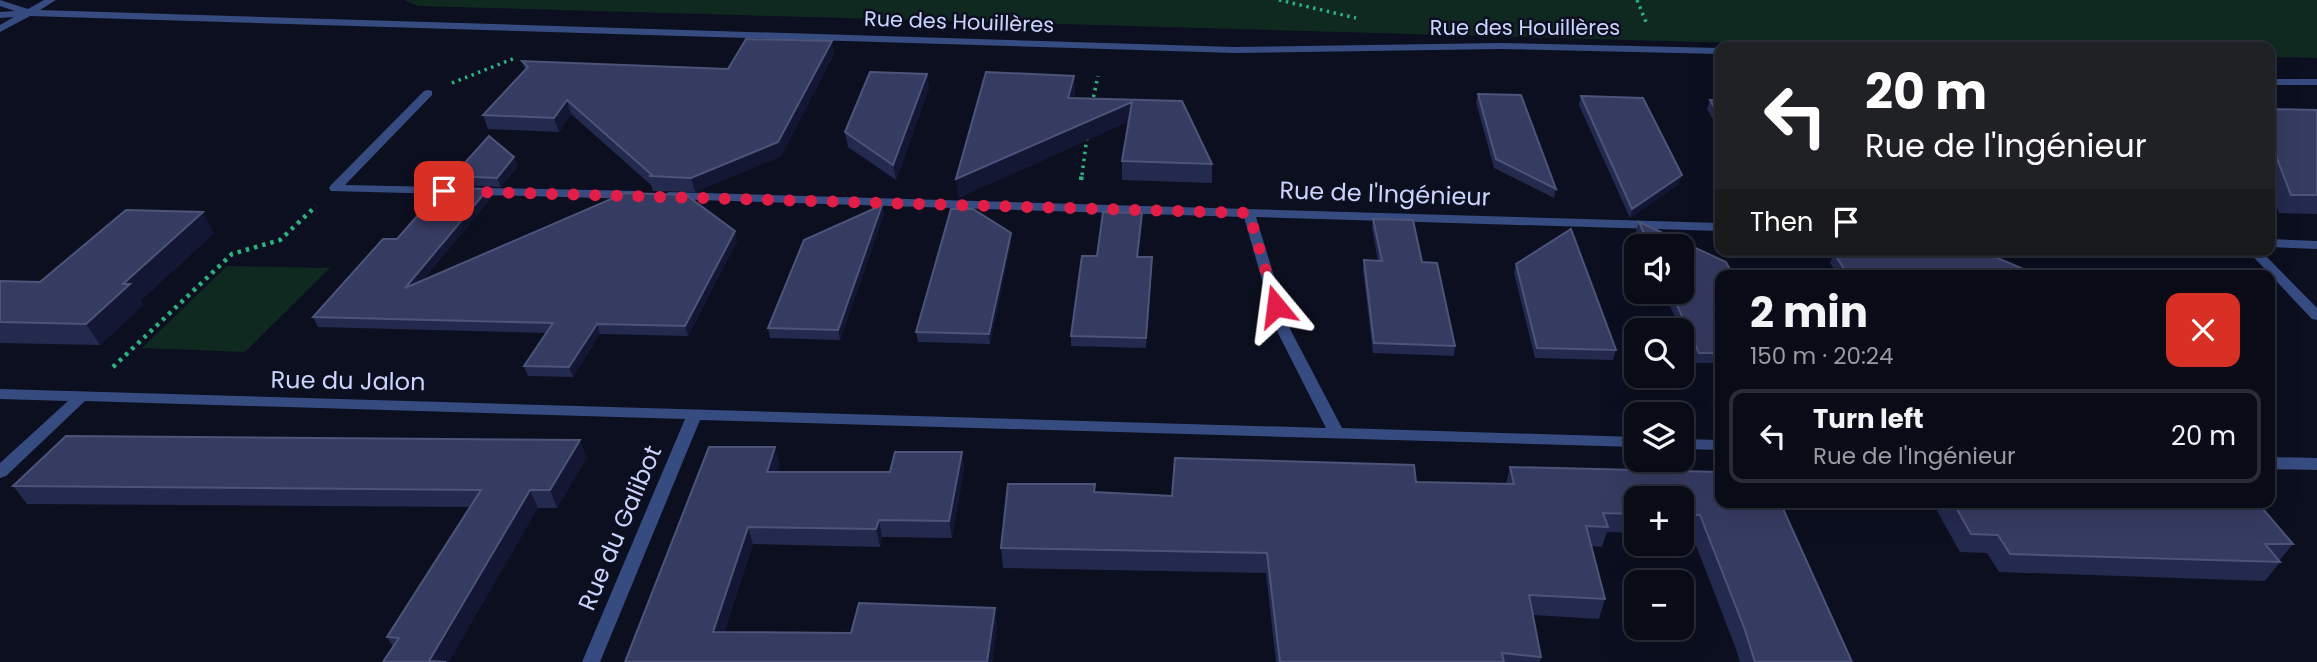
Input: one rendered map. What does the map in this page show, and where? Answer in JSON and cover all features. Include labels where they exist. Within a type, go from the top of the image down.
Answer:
[{"type":"street","points":[[0,29],[51,0]]},
{"type":"street","name":"Rue des Houillères","points":[[0,3],[28,13]]},
{"type":"street","name":"Rue des Houillères","points":[[0,15],[28,13],[1235,50],[1502,46],[1715,51]]},
{"type":"street","points":[[2275,82],[2317,82]]},
{"type":"street","points":[[335,188],[428,93]]},
{"type":"street","name":"Rue de l'Ingénieur","points":[[335,188],[1715,227]]},
{"type":"street","points":[[1249,213],[1283,329],[1336,432]]},
{"type":"street","points":[[2275,243],[2317,245]]},
{"type":"street","points":[[2259,256],[2272,270]]},
{"type":"street","points":[[2275,273],[2317,316]]},
{"type":"street","name":"Rue du Jalon","points":[[0,394],[695,412],[1624,442]]},
{"type":"street","points":[[0,472],[81,397]]},
{"type":"street","name":"Rue du Galibot","points":[[591,662],[695,412]]},
{"type":"street","points":[[1694,444],[1715,445]]},
{"type":"street","points":[[2275,463],[2317,464]]},
{"type":"path","points":[[428,93],[524,54]]},
{"type":"path","points":[[1090,115],[1096,76],[1110,75]]},
{"type":"path","points":[[1077,207],[1088,128]]},
{"type":"path","points":[[81,397],[232,254],[280,240],[335,188]]},
{"type":"green space","points":[[404,0],[2317,0],[2317,58],[2275,57],[2275,42],[1715,42],[418,6]]},
{"type":"green space","points":[[227,266],[330,268],[245,352],[142,348]]},
{"type":"building","points":[[746,39],[832,41],[778,142],[691,178],[649,176],[652,175],[567,100],[554,118],[483,115],[528,67],[522,61],[728,69]]},
{"type":"building","points":[[870,72],[927,74],[893,165],[845,132]]},
{"type":"building","points":[[986,72],[1074,76],[1068,98],[1182,101],[1212,164],[1122,161],[1132,102],[956,179]]},
{"type":"building","points":[[1478,94],[1521,95],[1556,189],[1496,159]]},
{"type":"building","points":[[1581,96],[1643,98],[1682,175],[1632,209]]},
{"type":"building","points":[[2275,109],[2317,110],[2317,195],[2291,195],[2276,156]]},
{"type":"building","points":[[489,136],[514,157],[497,178],[453,176]]},
{"type":"building","points":[[442,188],[488,189],[405,288],[625,193],[686,195],[735,231],[685,326],[597,324],[569,367],[524,366],[553,323],[313,317],[383,239],[397,239]]},
{"type":"building","points":[[882,205],[838,330],[768,328],[804,240]]},
{"type":"building","points":[[951,209],[973,209],[1011,233],[989,334],[916,332]]},
{"type":"building","points":[[126,210],[203,212],[123,284],[130,284],[86,324],[0,322],[0,281],[40,282]]},
{"type":"building","points":[[1103,212],[1142,213],[1137,257],[1152,257],[1146,338],[1071,336],[1082,256],[1097,256]]},
{"type":"building","points":[[1373,219],[1413,220],[1422,262],[1437,263],[1455,346],[1374,343],[1364,260],[1382,261]]},
{"type":"building","points":[[1639,222],[1665,234],[1644,234]]},
{"type":"building","points":[[1571,229],[1616,350],[1537,348],[1516,264]]},
{"type":"building","points":[[1694,247],[1726,262],[1730,270],[1715,270],[1715,353],[1699,353],[1694,342],[1694,318],[1683,318],[1677,304],[1694,304]]},
{"type":"building","points":[[1836,256],[1993,256],[2026,270],[1845,270]]},
{"type":"building","points":[[66,436],[580,440],[550,490],[530,490],[429,661],[446,662],[383,662],[399,638],[387,637],[481,490],[13,486]]},
{"type":"building","points":[[709,447],[775,447],[767,472],[890,472],[895,452],[962,452],[949,521],[879,520],[876,529],[748,527],[713,632],[851,633],[859,603],[995,608],[987,662],[625,662]]},
{"type":"building","points":[[1175,458],[1414,465],[1416,482],[1514,484],[1510,467],[1624,470],[1624,472],[1715,472],[1715,508],[1783,508],[1852,662],[1755,662],[1700,515],[1694,515],[1694,486],[1624,486],[1624,514],[1603,513],[1608,527],[1586,526],[1605,599],[1529,595],[1541,657],[1502,653],[1504,662],[1280,662],[1267,553],[1001,548],[1008,484],[1095,484],[1094,492],[1172,496]]},
{"type":"building","points":[[1956,508],[2262,508],[2293,544],[2265,544],[2280,562],[2010,554],[1998,535],[1971,534]]},
{"type":"route","points":[[444,191],[1249,213],[1276,306]]}]
